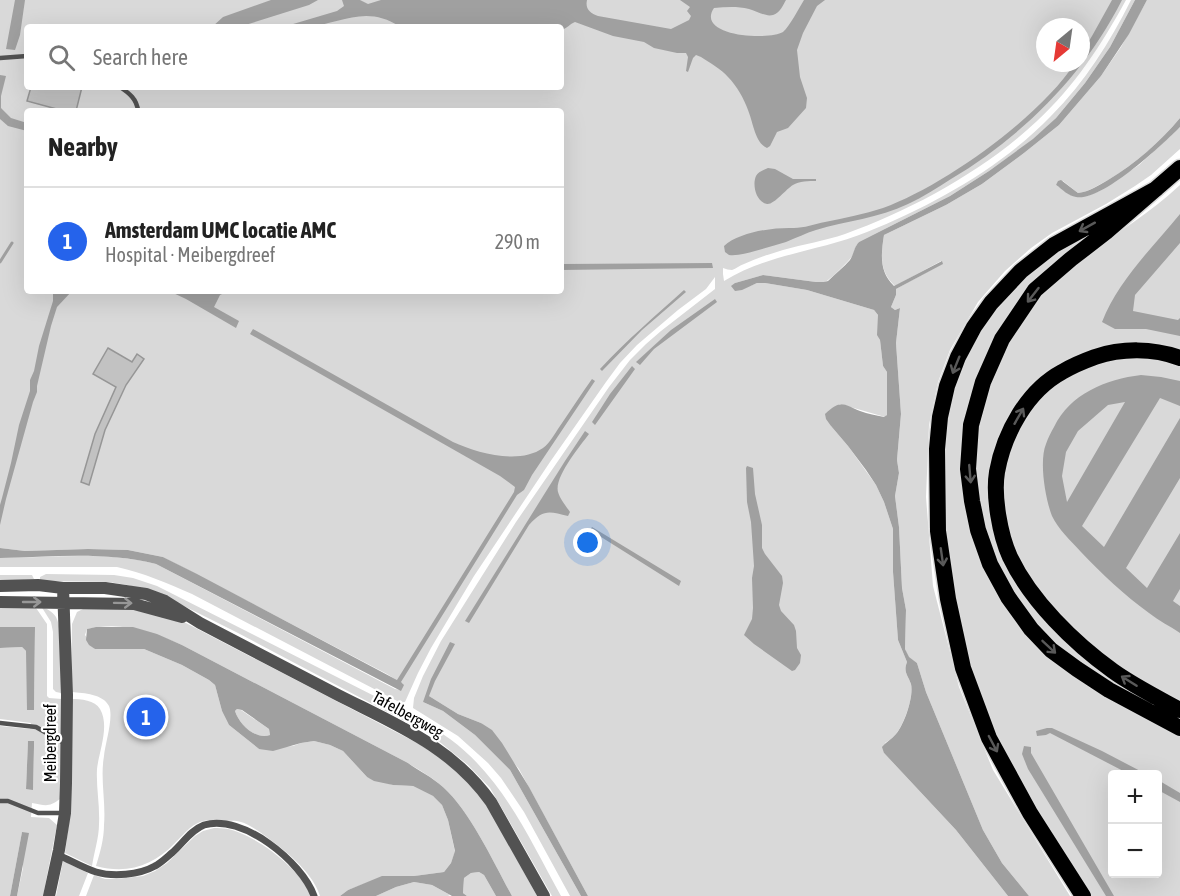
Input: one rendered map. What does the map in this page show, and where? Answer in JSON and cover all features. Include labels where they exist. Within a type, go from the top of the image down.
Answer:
[{"type":"highway","points":[[1180,168],[1035,290],[1002,339],[983,382],[971,425],[968,469],[978,530],[990,564],[1008,597],[1031,629],[1051,650],[1108,690],[1180,728]]},
{"type":"highway","points":[[1083,896],[1030,813],[989,738],[963,668],[948,599],[938,531],[939,428],[947,386],[958,357],[974,327],[991,303],[1021,271],[1054,245],[1156,189]]},
{"type":"highway","points":[[1180,358],[1141,350],[1110,352],[1060,372],[1038,390],[1026,403],[1017,418],[1005,444],[997,473],[997,500],[1004,540],[1010,556],[1039,602],[1074,638],[1113,671],[1180,710]]},
{"type":"street","name":"Tafelbergweg","points":[[0,586],[105,588],[146,594],[165,601],[200,623],[420,738],[456,762],[478,785],[491,802],[544,896]]},
{"type":"street","name":"Meibergdreef","points":[[50,896],[65,813],[63,588]]},
{"type":"street","name":"Tafelbergweg","points":[[0,602],[134,604],[162,610],[200,623]]},
{"type":"street","points":[[58,855],[99,873],[116,875],[131,873],[153,867],[202,826],[225,825],[250,833],[288,859],[305,878],[314,896]]},
{"type":"lane","points":[[0,58],[24,56]]},
{"type":"lane","points":[[124,90],[129,93],[138,108]]},
{"type":"lane","points":[[0,723],[36,727],[66,744]]},
{"type":"lane","points":[[0,801],[8,801],[38,813],[65,813]]},
{"type":"shaded area","points":[[0,0],[1126,0],[1090,59],[1090,18],[1036,18],[1036,72],[1080,72],[1037,121],[994,156],[947,187],[870,224],[837,236],[768,255],[732,270],[723,268],[724,281],[758,265],[849,238],[892,222],[941,197],[988,168],[1032,135],[1063,103],[1090,72],[1131,0],[1135,0],[1110,47],[1085,83],[1056,118],[1033,140],[950,196],[859,242],[853,255],[836,274],[825,282],[763,275],[735,283],[750,286],[765,283],[807,290],[874,310],[878,315],[878,335],[883,366],[887,372],[887,415],[885,417],[840,404],[829,411],[831,426],[876,485],[893,529],[893,572],[898,640],[907,662],[906,671],[912,689],[905,717],[896,734],[885,743],[884,753],[956,830],[1008,896],[588,896],[519,769],[481,723],[458,714],[429,696],[423,702],[443,711],[475,735],[510,770],[581,896],[570,896],[524,812],[501,778],[458,736],[413,708],[414,698],[423,676],[441,641],[516,522],[609,387],[646,344],[715,289],[715,277],[706,289],[637,345],[606,382],[474,576],[431,648],[405,702],[401,703],[192,594],[146,575],[117,567],[0,567],[0,558],[59,556],[98,556],[156,564],[395,689],[401,690],[403,684],[387,674],[163,557],[128,550],[25,551],[0,548]]},
{"type":"shaded area","points":[[15,0],[25,0],[20,35],[15,50],[6,49]]},
{"type":"shaded area","points":[[271,0],[318,0],[249,24],[215,24],[223,17]]},
{"type":"shaded area","points":[[342,0],[360,0],[368,4],[381,0],[587,0],[589,10],[598,16],[671,29],[689,20],[691,16],[687,11],[690,7],[680,0],[786,0],[778,13],[773,15],[764,15],[740,7],[714,8],[711,17],[715,25],[736,34],[763,36],[783,32],[804,0],[825,0],[817,6],[797,50],[800,77],[807,98],[806,108],[788,128],[777,132],[767,148],[757,137],[737,88],[725,74],[696,55],[688,72],[686,71],[688,57],[686,53],[654,48],[644,42],[613,36],[575,22],[564,29],[564,24],[395,24],[388,20],[365,16],[323,24],[293,24],[337,11],[344,6]]},
{"type":"shaded area","points":[[1112,0],[1122,0],[1090,52],[1092,36]]},
{"type":"shaded area","points":[[1135,0],[1147,0],[1129,34],[1101,76],[1059,125],[982,184],[946,205],[884,235],[883,242],[883,269],[894,286],[942,261],[943,264],[896,289],[891,307],[895,310],[900,308],[896,343],[901,414],[897,460],[899,473],[895,496],[902,588],[906,610],[905,649],[909,657],[917,663],[926,692],[983,830],[1002,863],[1029,896],[1008,896],[956,830],[884,753],[882,747],[896,734],[902,724],[908,710],[912,690],[906,671],[907,662],[898,640],[893,572],[893,529],[876,485],[831,426],[825,414],[835,406],[842,404],[869,414],[884,417],[887,415],[887,372],[883,366],[880,340],[877,335],[878,315],[874,310],[807,290],[757,283],[735,291],[731,286],[763,275],[816,282],[828,281],[850,260],[859,242],[950,196],[989,171],[1033,139],[1056,118],[1085,83],[1110,47]]},
{"type":"shaded area","points":[[1147,0],[1180,0],[1180,118],[1138,160],[1097,186],[1078,193],[1063,181],[1056,185],[1070,195],[1087,196],[1099,191],[1139,165],[1180,127],[1180,149],[1151,175],[1106,204],[1052,233],[1005,271],[978,302],[950,350],[938,382],[929,425],[926,497],[933,586],[959,687],[993,770],[1070,896],[1029,896],[1002,863],[983,830],[926,692],[917,663],[908,657],[905,649],[906,610],[902,588],[895,496],[899,473],[897,460],[901,414],[896,343],[900,308],[895,310],[891,307],[896,289],[942,264],[941,261],[895,286],[886,275],[882,262],[883,242],[884,235],[946,205],[982,184],[1059,125],[1101,76],[1121,47]]},
{"type":"shaded area","points":[[1068,72],[1075,72],[1049,102],[1003,143],[977,162],[908,204],[874,216],[816,230],[749,253],[729,255],[725,252],[724,246],[730,241],[747,234],[777,228],[806,227],[883,208],[907,198],[934,184],[989,148],[1015,127]]},
{"type":"shaded area","points":[[0,75],[6,76],[1,96],[1,108],[11,118],[24,122],[24,130],[8,126],[0,119]]},
{"type":"shaded area","points":[[1180,118],[1180,127],[1160,146],[1131,171],[1101,191],[1076,197],[1056,185],[1061,180],[1078,193],[1097,186],[1138,160]]},
{"type":"shaded area","points":[[768,168],[775,169],[793,179],[816,179],[816,181],[795,184],[770,204],[763,203],[756,193],[754,184],[757,175]]},
{"type":"shaded area","points":[[1180,185],[1180,896],[1085,896],[978,702],[941,543],[944,419],[965,353],[1019,276],[1079,233],[1072,265],[1141,217]]},
{"type":"shaded area","points":[[1180,214],[1180,243],[1135,295],[1133,311],[1178,320],[1180,318],[1180,336],[1146,329],[1115,329],[1102,322],[1126,279]]},
{"type":"shaded area","points":[[712,263],[713,268],[564,270],[564,264]]},
{"type":"shaded area","points":[[684,290],[686,292],[642,330],[602,371],[600,369],[631,338]]},
{"type":"shaded area","points":[[53,294],[69,294],[57,307],[51,326],[37,392],[0,525],[0,505],[19,425],[30,391],[30,380],[53,301]]},
{"type":"shaded area","points":[[175,294],[222,294],[214,307],[239,321],[236,328]]},
{"type":"shaded area","points":[[715,299],[717,302],[654,349],[640,365],[636,362],[671,330]]},
{"type":"shaded area","points":[[253,329],[453,442],[498,456],[522,456],[543,448],[592,379],[595,381],[524,490],[517,495],[401,682],[404,685],[401,691],[156,564],[98,556],[0,558],[0,548],[25,551],[128,550],[163,557],[397,680],[515,487],[500,476],[250,334]]},
{"type":"shaded area","points":[[632,366],[635,369],[595,425],[592,422]]},
{"type":"shaded area","points":[[1141,375],[1180,381],[1180,406],[1160,398],[1082,526],[1104,547],[1180,418],[1180,478],[1126,568],[1147,588],[1180,533],[1180,589],[1173,601],[1180,606],[1180,633],[1157,619],[1122,592],[1097,568],[1058,526],[1047,500],[1043,470],[1044,451],[1061,415],[1079,397],[1090,390]],"holes":[[[1125,402],[1067,502],[1062,476],[1066,452],[1078,431],[1108,405]]]},
{"type":"shaded area","points":[[585,431],[589,434],[569,462],[558,486],[559,495],[570,512],[568,516],[556,513],[542,514],[529,525],[469,623],[465,621],[565,461]]},
{"type":"shaded area","points":[[747,466],[753,468],[755,494],[762,525],[762,548],[782,576],[779,605],[796,631],[797,648],[801,655],[800,663],[792,671],[744,635],[752,619],[754,566],[751,522],[747,502]]},
{"type":"shaded area","points":[[592,527],[681,581],[679,586],[590,530]]},
{"type":"shaded area","points":[[46,574],[114,575],[133,578],[157,586],[438,730],[469,755],[500,791],[514,811],[561,896],[552,896],[490,788],[468,765],[431,735],[238,633],[152,591],[109,582],[40,581],[40,577]]},
{"type":"shaded area","points":[[0,575],[32,575],[34,579],[0,582]]},
{"type":"shaded area","points":[[0,605],[34,605],[47,624],[47,696],[62,699],[60,799],[49,805],[32,803],[31,817],[49,818],[57,825],[43,896],[17,896],[23,868],[22,832],[10,896],[0,896],[0,726],[30,729],[31,723],[0,719],[0,648],[22,647],[26,651],[34,709],[35,627],[0,627]],"holes":[[[28,741],[34,742],[33,789],[26,789]]]},
{"type":"shaded area","points":[[41,606],[53,613],[59,624],[62,654],[61,693],[53,689],[53,632],[51,622]]},
{"type":"shaded area","points":[[87,607],[139,608],[184,622],[419,744],[447,762],[473,786],[487,805],[537,896],[512,896],[481,838],[453,797],[434,780],[408,763],[182,645],[159,635],[112,626],[87,629],[85,635],[95,649],[144,649],[182,665],[209,680],[215,685],[222,711],[229,725],[259,749],[293,746],[314,741],[330,745],[343,751],[367,777],[393,785],[413,786],[433,796],[442,805],[448,820],[455,852],[444,872],[382,877],[348,890],[340,896],[320,896],[313,881],[302,867],[259,831],[239,821],[209,820],[193,826],[167,851],[140,866],[119,869],[96,866],[104,830],[103,765],[110,711],[109,706],[102,699],[71,691],[72,624],[77,612]]},
{"type":"shaded area","points":[[0,627],[35,627],[34,710],[27,710],[26,651],[22,647],[0,648]]},
{"type":"shaded area","points":[[133,627],[157,634],[408,763],[434,780],[453,797],[481,838],[512,896],[496,896],[484,875],[479,872],[471,873],[464,878],[463,893],[467,896],[452,896],[432,885],[414,882],[376,896],[340,896],[348,890],[382,876],[414,876],[444,872],[451,863],[455,851],[442,805],[433,796],[413,786],[374,781],[367,777],[343,751],[330,745],[314,741],[273,751],[259,749],[229,725],[222,711],[215,685],[209,680],[182,665],[144,649],[95,649],[86,640],[87,629]],"holes":[[[242,710],[269,729],[270,735],[259,735],[248,730],[235,711]]]},
{"type":"shaded area","points":[[450,642],[455,644],[429,696],[458,714],[492,730],[529,787],[588,896],[581,896],[510,770],[475,735],[443,711],[423,702],[431,679]]},
{"type":"shaded area","points":[[71,699],[91,702],[98,706],[104,723],[97,769],[99,829],[92,866],[65,853],[71,807]]},
{"type":"shaded area","points":[[237,709],[269,729],[270,735],[259,735],[248,730],[237,716],[235,711]]},
{"type":"shaded area","points":[[1052,728],[1138,770],[1121,770],[1050,733],[1037,736],[1036,731]]},
{"type":"shaded area","points":[[28,741],[34,741],[33,790],[26,789]]},
{"type":"shaded area","points":[[1024,746],[1031,747],[1031,753],[1114,896],[1106,896],[1028,769],[1022,754]]},
{"type":"shaded area","points":[[1162,782],[1180,793],[1180,802],[1162,792]]},
{"type":"shaded area","points":[[214,828],[239,832],[264,846],[298,875],[311,896],[86,896],[94,875],[105,879],[143,876],[167,863],[195,836]]},
{"type":"shaded area","points":[[22,832],[29,833],[17,896],[10,896]]},
{"type":"shaded area","points":[[63,861],[88,873],[79,896],[56,896]]},
{"type":"shaded area","points":[[479,872],[484,875],[496,896],[467,896],[463,893],[464,878],[471,873]]},
{"type":"shaded area","points":[[414,882],[432,885],[450,895],[376,896],[396,887]]},
{"type":"building","points":[[30,90],[81,90],[77,108],[53,108],[27,101]]},
{"type":"building","points":[[108,348],[132,362],[137,354],[144,359],[126,385],[105,430],[89,485],[81,482],[95,434],[116,387],[93,374]]},
{"type":"waterway","points":[[0,262],[12,243]]},
{"type":"place","name":"Amsterdam UMC locatie AMC","points":[[146,717]]}]
